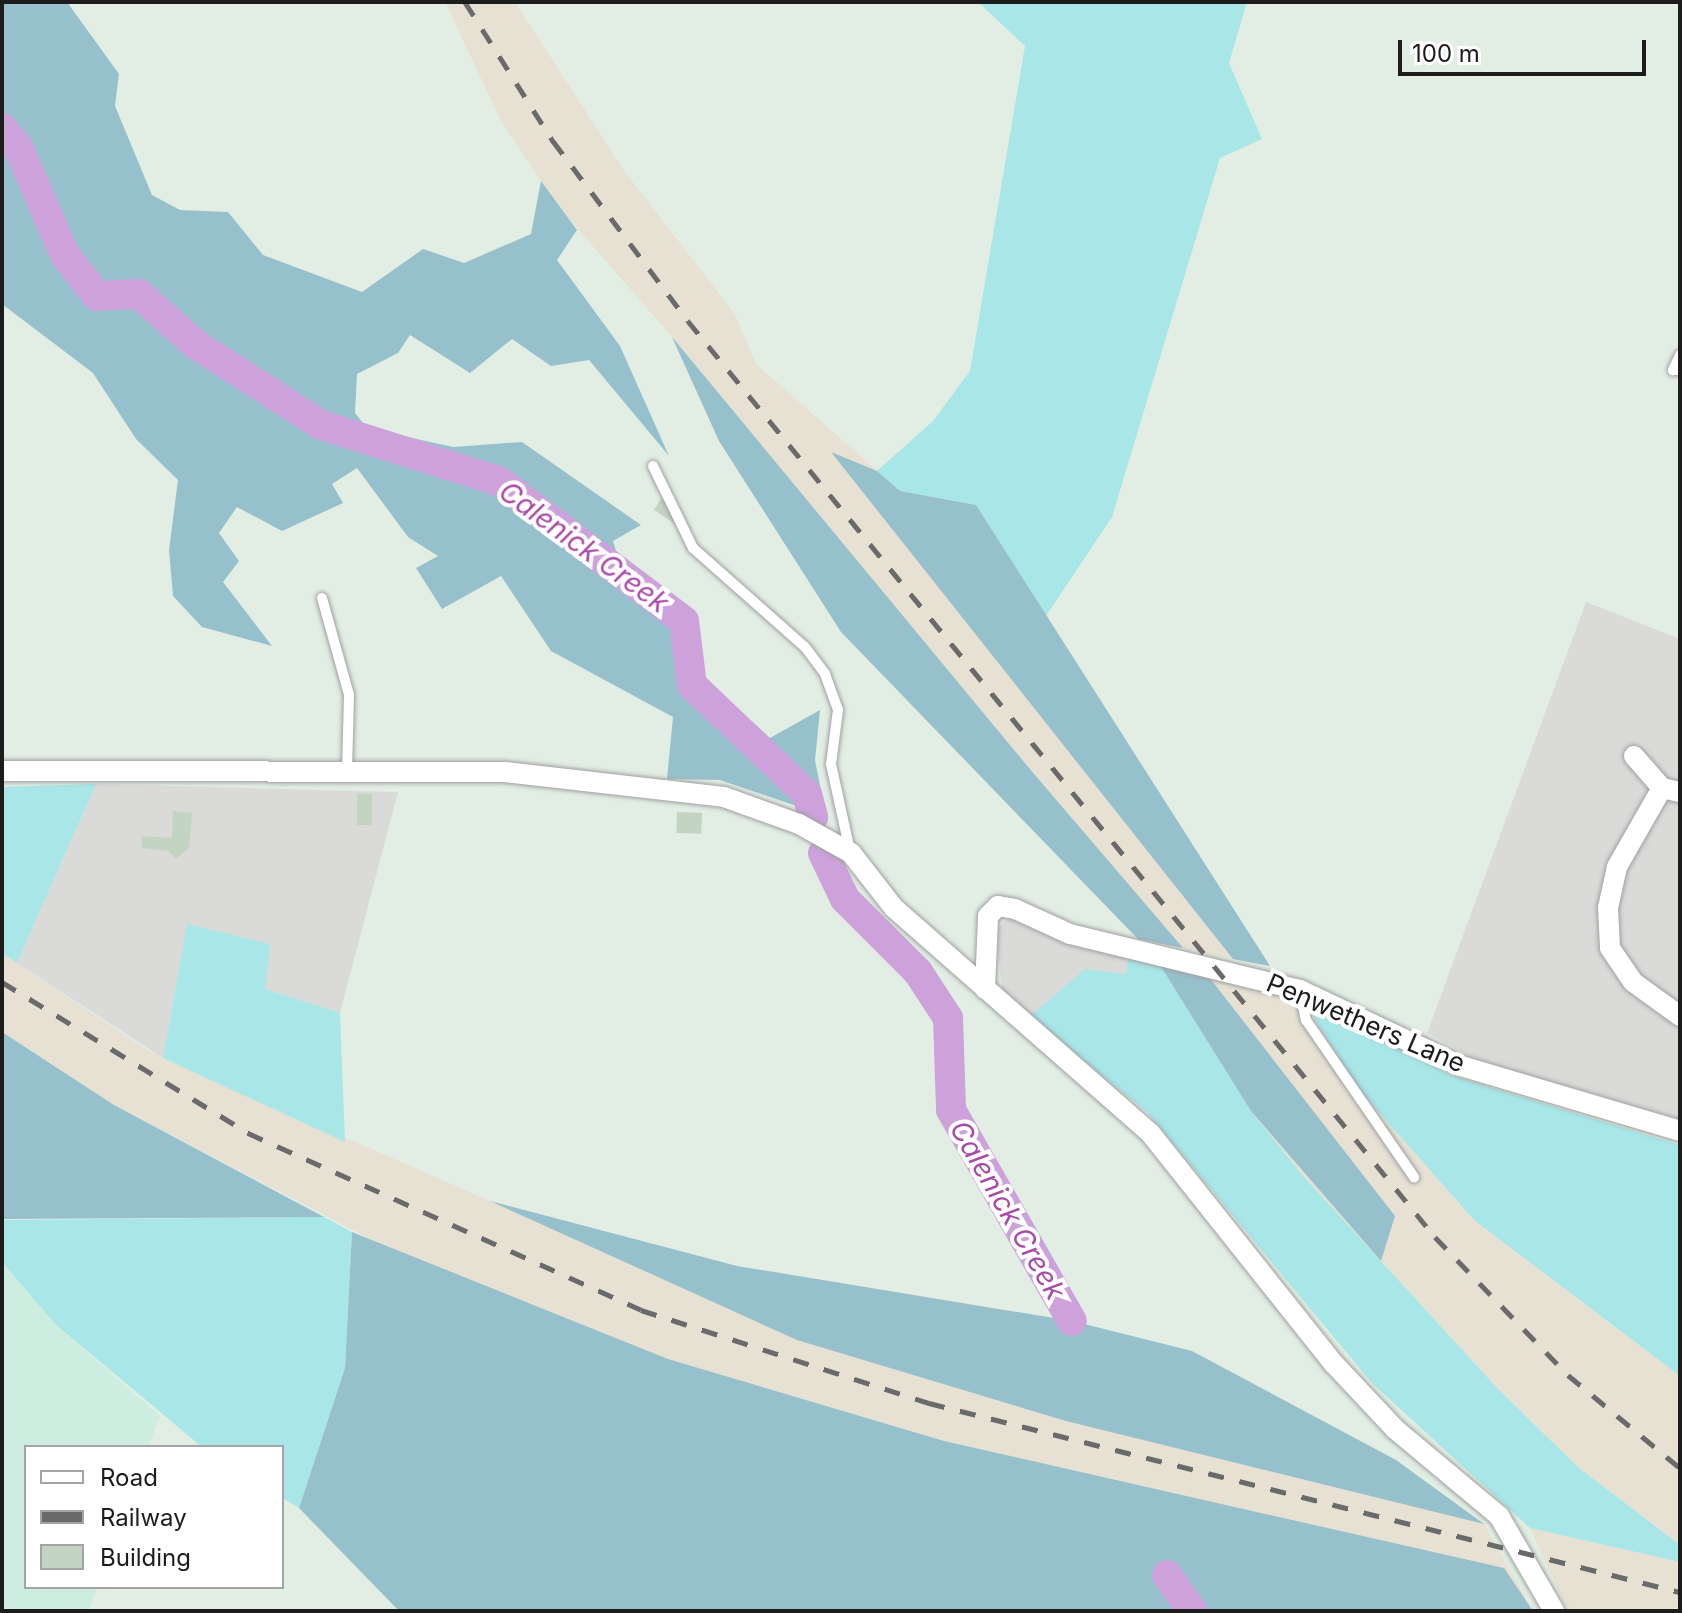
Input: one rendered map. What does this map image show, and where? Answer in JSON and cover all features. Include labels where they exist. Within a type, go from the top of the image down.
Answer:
[{"type":"street","points":[[1634,756],[1671,790],[1617,867],[1608,908],[1610,948],[1633,982],[1680,1016]]},
{"type":"street","points":[[2,771],[346,775],[505,772],[724,797],[799,824],[851,853],[894,908],[1151,1134],[1334,1364],[1395,1429],[1499,1516],[1554,1611]]},
{"type":"street","name":"Penwethers Lane","points":[[985,989],[988,916],[998,906],[1070,934],[1300,990],[1461,1066],[1680,1131]]},
{"type":"lane","points":[[1680,355],[1673,370],[1680,370]]},
{"type":"lane","points":[[653,466],[693,548],[805,647],[825,674],[838,710],[831,764],[836,808],[851,853]]},
{"type":"lane","points":[[322,598],[349,695],[346,775]]},
{"type":"lane","points":[[1300,990],[1306,1020],[1414,1177]]},
{"type":"shaded area","points":[[2,2],[67,2],[119,74],[115,106],[152,195],[180,210],[228,212],[263,255],[362,292],[423,249],[464,263],[531,234],[541,181],[577,230],[557,260],[620,346],[669,456],[589,360],[551,366],[512,339],[470,373],[410,335],[398,353],[357,374],[355,413],[367,428],[453,447],[522,442],[641,525],[613,541],[618,557],[685,606],[706,680],[770,738],[820,710],[815,760],[826,816],[720,780],[667,779],[673,717],[551,651],[501,576],[442,609],[416,568],[438,556],[408,537],[357,468],[332,484],[343,503],[282,531],[237,507],[219,533],[239,561],[223,582],[272,646],[202,627],[173,596],[169,550],[178,480],[136,439],[93,373],[2,304]]},
{"type":"shaded area","points":[[445,2],[515,2],[625,172],[735,314],[756,364],[900,491],[976,505],[1270,966],[1138,939],[841,632],[719,441],[672,337],[557,205],[501,121]]},
{"type":"shaded area","points":[[978,2],[1247,2],[1229,63],[1262,139],[1220,158],[1112,517],[1046,616],[976,505],[900,491],[877,471],[933,421],[970,371],[1025,46]]},
{"type":"shaded area","points":[[672,337],[1029,768],[1183,948],[1138,939],[841,632],[719,441]]},
{"type":"shaded area","points":[[831,452],[877,471],[900,491],[976,505],[1270,966],[1233,959]]},
{"type":"shaded area","points":[[1586,602],[1680,639],[1680,1119],[1477,1060],[1427,1033]]},
{"type":"shaded area","points":[[96,784],[398,792],[340,1013],[265,989],[187,925],[163,1058],[17,963]]},
{"type":"shaded area","points":[[96,784],[17,963],[2,953],[2,787]]},
{"type":"shaded area","points":[[1009,918],[1078,946],[1128,955],[1126,974],[1029,1017],[1002,990],[996,930]]},
{"type":"shaded area","points":[[187,924],[270,944],[265,989],[340,1013],[345,1142],[163,1058]]},
{"type":"shaded area","points":[[2,953],[149,1051],[490,1201],[737,1266],[1072,1321],[1192,1351],[1396,1460],[1484,1524],[1533,1611],[582,1350],[114,1105],[2,1032]]},
{"type":"shaded area","points":[[1128,955],[1158,962],[1251,1111],[1303,1176],[1499,1390],[1579,1468],[1680,1545],[1680,1562],[1530,1528],[1372,1383],[1147,1112],[1029,1017],[1085,969],[1126,974]]},
{"type":"shaded area","points":[[1158,962],[1280,991],[1306,1005],[1359,1091],[1474,1220],[1680,1376],[1680,1545],[1579,1468],[1499,1390],[1303,1176],[1251,1111]]},
{"type":"shaded area","points":[[1158,962],[1209,977],[1395,1216],[1381,1261],[1251,1111]]},
{"type":"shaded area","points":[[1306,1005],[1387,1038],[1450,1075],[1680,1145],[1680,1376],[1474,1220],[1359,1090]]},
{"type":"shaded area","points":[[2,1032],[114,1105],[324,1217],[2,1219]]},
{"type":"shaded area","points":[[490,1201],[737,1266],[1072,1321],[1192,1351],[1396,1460],[1484,1524],[1066,1421],[797,1340]]},
{"type":"shaded area","points":[[324,1217],[352,1232],[345,1368],[299,1508],[284,1499],[284,1445],[200,1445],[55,1324],[2,1262],[2,1220]]},
{"type":"shaded area","points":[[352,1232],[668,1359],[944,1441],[1504,1568],[1533,1611],[399,1611],[299,1508],[345,1368]]},
{"type":"shaded area","points":[[1530,1528],[1680,1562],[1680,1611],[1568,1611]]},
{"type":"green space","points":[[2,1262],[55,1324],[160,1416],[149,1445],[24,1445],[24,1589],[96,1589],[89,1611],[2,1611]]},
{"type":"building","points":[[661,499],[681,512],[674,523],[654,510]]},
{"type":"building","points":[[357,794],[372,794],[372,825],[357,825]]},
{"type":"building","points":[[173,811],[192,813],[189,848],[176,859],[168,851],[142,848],[142,836],[172,838]]},
{"type":"building","points":[[677,812],[702,813],[701,834],[676,833]]},
{"type":"waterway","name":"Calenick Creek","points":[[2,128],[18,147],[65,255],[97,296],[139,294],[195,344],[321,425],[499,481],[684,621],[692,685],[807,794],[813,817]]},
{"type":"waterway","name":"Calenick Creek","points":[[823,853],[845,899],[918,972],[948,1018],[951,1110],[1072,1321]]},
{"type":"waterway","name":"Calenick Creek","points":[[1167,1575],[1192,1611]]},
{"type":"railway","points":[[465,2],[553,141],[688,321],[1435,1237],[1568,1375],[1680,1468]]},
{"type":"railway","points":[[2,982],[248,1133],[641,1310],[929,1403],[1680,1592]]}]
